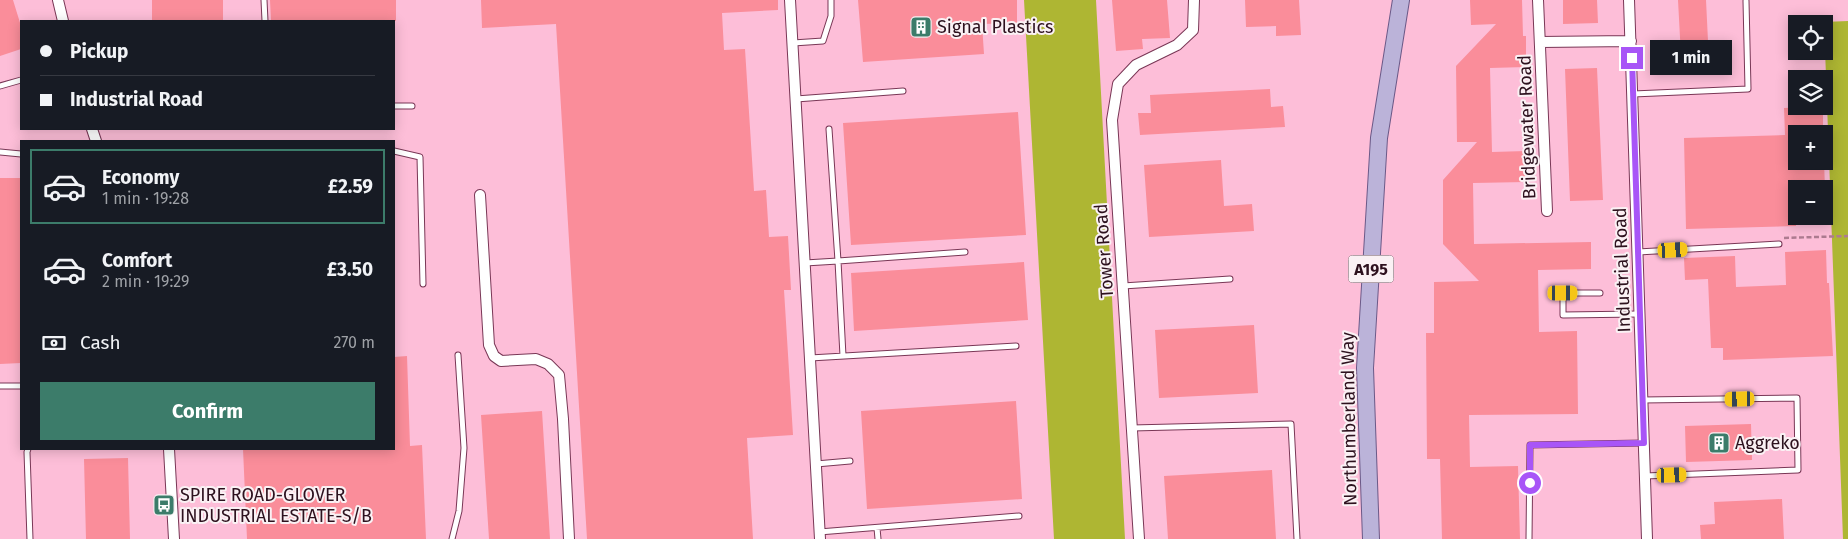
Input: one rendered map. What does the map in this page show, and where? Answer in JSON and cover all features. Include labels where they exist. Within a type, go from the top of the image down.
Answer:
[{"type":"main road","name":"Northumberland Way","points":[[1371,539],[1365,368],[1379,138],[1401,0]]},
{"type":"street","points":[[58,0],[63,20]]},
{"type":"street","points":[[790,0],[820,535]]},
{"type":"street","name":"Tower Road","points":[[1139,539],[1112,120],[1118,84],[1136,64],[1177,45],[1193,30],[1194,0]]},
{"type":"street","name":"Bridgewater Road","points":[[1538,0],[1547,211]]},
{"type":"street","name":"Industrial Road","points":[[1629,0],[1647,539]]},
{"type":"street","name":"Bridgewater Road","points":[[1540,42],[1631,41]]},
{"type":"street","points":[[480,195],[489,345],[494,356],[501,361],[536,360],[548,364],[559,375],[569,539]]},
{"type":"street","points":[[170,450],[174,539]]},
{"type":"lane","points":[[264,0],[265,20]]},
{"type":"lane","points":[[792,43],[823,41],[831,16],[831,0]]},
{"type":"lane","points":[[1633,94],[1748,89],[1746,0]]},
{"type":"lane","points":[[0,86],[20,80]]},
{"type":"lane","points":[[796,99],[904,91]]},
{"type":"lane","points":[[395,106],[412,106]]},
{"type":"lane","points":[[829,129],[843,356]]},
{"type":"lane","points":[[0,151],[20,154]]},
{"type":"lane","points":[[395,151],[420,157],[423,284]]},
{"type":"lane","points":[[1638,252],[1779,244]]},
{"type":"lane","points":[[804,263],[965,252]]},
{"type":"lane","points":[[1123,286],[1230,279]]},
{"type":"lane","points":[[1600,293],[1563,293],[1563,315],[1640,314]]},
{"type":"lane","points":[[810,358],[1016,346]]},
{"type":"lane","points":[[452,539],[459,511],[464,448],[458,355]]},
{"type":"lane","points":[[0,386],[20,386]]},
{"type":"lane","points":[[1642,400],[1797,398],[1798,470],[1645,476]]},
{"type":"lane","points":[[1132,428],[1291,424],[1297,539]]},
{"type":"lane","points":[[1530,539],[1530,445],[1644,443]]},
{"type":"lane","points":[[28,450],[30,539]]},
{"type":"lane","points":[[816,464],[850,461]]},
{"type":"lane","points":[[820,535],[877,528],[1019,516]]},
{"type":"lane","points":[[877,528],[878,539]]},
{"type":"shaded area","points":[[1024,0],[1096,0],[1125,539],[1054,539]]},
{"type":"shaded area","points":[[1848,21],[1848,539],[1843,539],[1831,225],[1833,225],[1833,180],[1830,180],[1829,170],[1833,170],[1833,125],[1828,125],[1827,115],[1833,115],[1833,70],[1826,70],[1825,60],[1833,60],[1833,22]]},
{"type":"building","points":[[0,0],[13,0],[20,23],[20,49],[0,56]]},
{"type":"building","points":[[152,0],[223,0],[223,20],[152,20]]},
{"type":"building","points":[[270,0],[396,0],[396,21],[271,20]]},
{"type":"building","points":[[481,0],[778,0],[778,10],[722,13],[724,50],[745,49],[754,191],[766,190],[769,237],[788,236],[791,290],[784,290],[793,435],[747,438],[753,539],[587,539],[556,24],[482,28]]},
{"type":"building","name":"Signal Plastics","points":[[858,0],[1017,0],[1017,23],[982,24],[984,54],[863,62]]},
{"type":"building","points":[[1112,0],[1167,0],[1170,38],[1142,39],[1143,49],[1116,51]]},
{"type":"building","points":[[1245,0],[1299,0],[1301,35],[1276,36],[1276,26],[1246,27]]},
{"type":"building","points":[[1470,0],[1522,0],[1523,36],[1526,36],[1526,67],[1490,68],[1492,152],[1528,151],[1529,182],[1473,183],[1474,244],[1591,242],[1591,269],[1538,270],[1539,332],[1577,331],[1578,414],[1469,415],[1470,467],[1518,466],[1520,539],[1442,539],[1440,459],[1427,459],[1426,333],[1434,333],[1434,282],[1479,281],[1443,244],[1443,180],[1477,142],[1457,142],[1456,66],[1496,24],[1471,25]]},
{"type":"building","points":[[1563,0],[1597,0],[1598,23],[1563,24]]},
{"type":"building","points":[[1678,0],[1706,0],[1708,41],[1730,40],[1731,53],[1681,56]]},
{"type":"building","points":[[1597,68],[1603,200],[1570,201],[1565,69]]},
{"type":"building","points":[[1270,89],[1271,107],[1283,106],[1285,127],[1140,135],[1138,113],[1151,113],[1150,95]]},
{"type":"building","points":[[1784,108],[1788,108],[1788,115],[1823,115],[1823,125],[1788,125],[1788,170],[1824,170],[1825,180],[1788,180],[1788,225],[1796,226],[1686,229],[1684,138],[1785,135]]},
{"type":"building","points":[[1018,112],[1026,235],[851,245],[843,123]]},
{"type":"building","points":[[1221,160],[1224,206],[1252,204],[1254,231],[1149,237],[1144,165]]},
{"type":"building","points":[[0,178],[20,178],[20,363],[0,364]]},
{"type":"building","points":[[1826,250],[1833,356],[1723,360],[1723,348],[1711,348],[1708,279],[1685,280],[1684,258],[1735,256],[1736,287],[1786,285],[1785,252]]},
{"type":"building","points":[[1024,262],[1028,320],[854,331],[851,273]]},
{"type":"building","points":[[1254,325],[1258,393],[1159,398],[1155,330]]},
{"type":"building","points":[[407,356],[410,446],[422,445],[426,539],[247,539],[243,450],[395,450],[395,357]]},
{"type":"building","points":[[1016,401],[1022,499],[867,509],[861,411]]},
{"type":"building","points":[[542,411],[550,539],[489,539],[481,415]]},
{"type":"building","name":"Aggreko","points":[[1751,424],[1752,460],[1686,462],[1685,426]]},
{"type":"building","points":[[128,458],[130,539],[86,539],[84,459]]},
{"type":"building","points":[[1272,470],[1276,539],[1168,539],[1164,476]]},
{"type":"building","points":[[1782,499],[1784,539],[1701,539],[1700,525],[1715,524],[1714,502]]},
{"type":"place","name":"Signal Plastics","points":[[921,27]]},
{"type":"place","name":"Aggreko","points":[[1719,443]]},
{"type":"place","name":"SPIRE ROAD-GLOVER INDUSTRIAL ESTATE-S/B","points":[[164,505]]},
{"type":"route","points":[[1530,483],[1530,445],[1644,443],[1632,58]]}]
